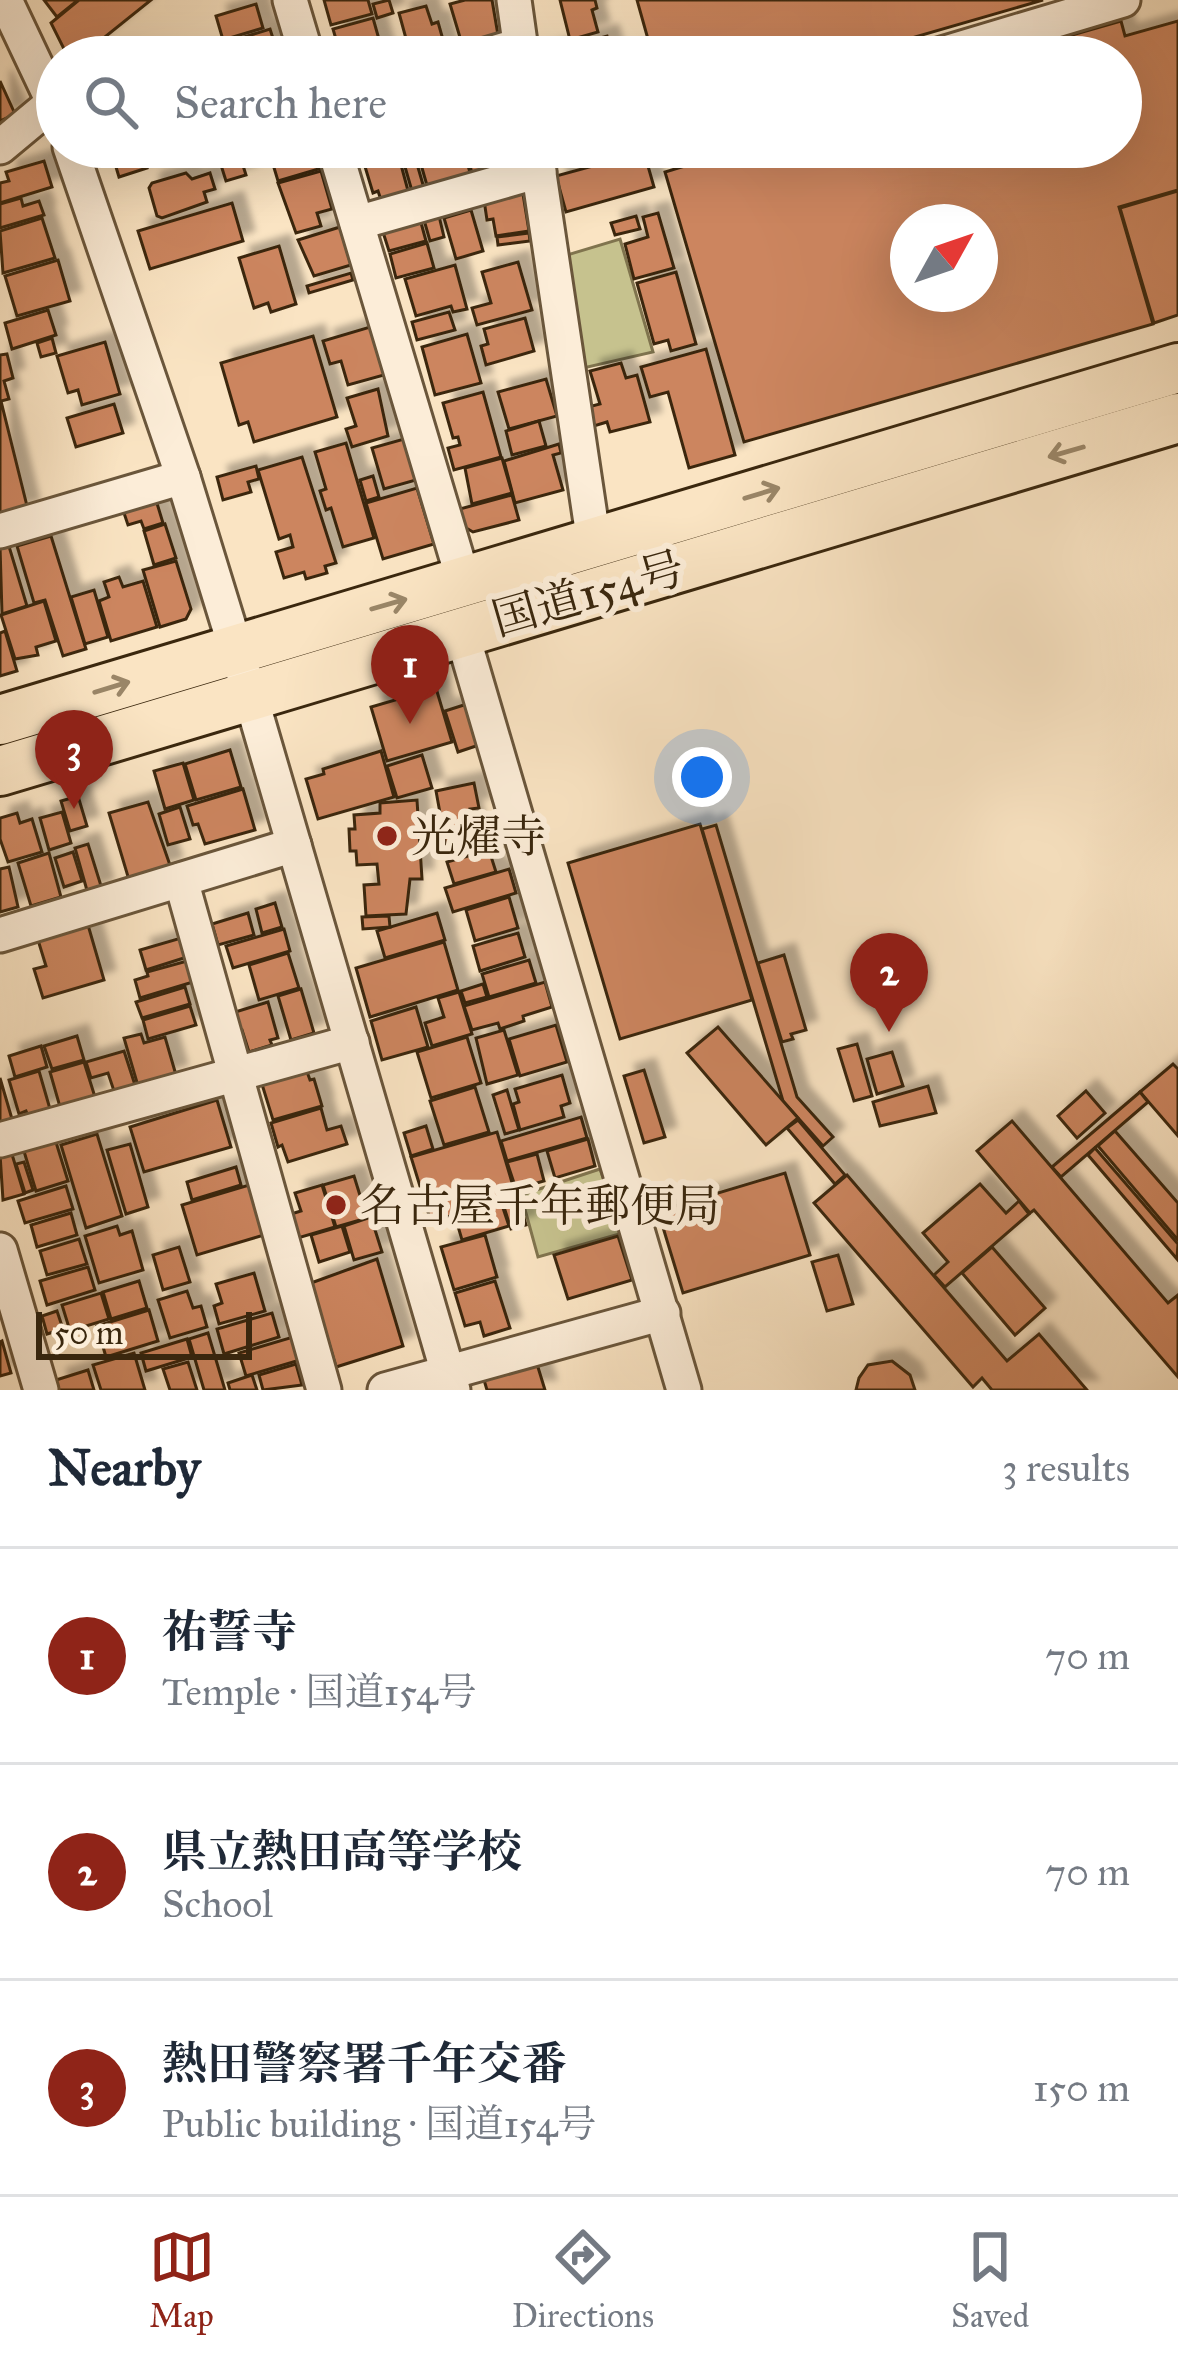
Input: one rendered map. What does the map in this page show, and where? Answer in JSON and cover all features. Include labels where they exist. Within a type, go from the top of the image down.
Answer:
[{"type":"highway","name":"国道154号","points":[[0,720],[1178,368]]},
{"type":"highway","name":"国道154号","points":[[0,771],[1178,418]]},
{"type":"street","points":[[5,0],[36,64]]},
{"type":"street","points":[[290,0],[301,36]]},
{"type":"street","points":[[514,0],[519,36]]},
{"type":"street","points":[[1002,36],[1123,0]]},
{"type":"street","points":[[0,147],[36,121]]},
{"type":"street","points":[[77,168],[183,477],[451,1381]]},
{"type":"street","points":[[340,168],[464,582]]},
{"type":"street","points":[[357,223],[512,168]]},
{"type":"street","points":[[538,168],[594,543]]},
{"type":"street","points":[[0,531],[183,477]]},
{"type":"street","points":[[461,631],[684,1390]]},
{"type":"street","points":[[0,934],[294,845]]},
{"type":"street","points":[[181,880],[324,1390]]},
{"type":"street","points":[[0,1140],[352,1042]]},
{"type":"street","points":[[0,1250],[40,1390]]},
{"type":"street","points":[[386,1390],[451,1381],[663,1313]]},
{"type":"shaded area","points":[[620,239],[653,352],[579,369],[567,255]]},
{"type":"shaded area","points":[[600,1169],[623,1233],[538,1257],[521,1195]]},
{"type":"building","points":[[44,0],[78,0],[57,17]]},
{"type":"building","points":[[79,0],[151,0],[106,36],[58,36],[51,23]]},
{"type":"building","points":[[324,0],[368,0],[372,14],[331,25]]},
{"type":"building","points":[[389,0],[393,13],[377,18],[373,4]]},
{"type":"building","points":[[492,0],[498,36],[460,36],[450,4]]},
{"type":"building","points":[[560,0],[595,0],[597,8],[592,10],[598,32],[569,36]]},
{"type":"building","points":[[637,0],[1043,0],[919,36],[647,36]]},
{"type":"building","points":[[256,4],[263,28],[222,36],[216,16]]},
{"type":"building","points":[[426,6],[442,36],[405,36],[399,13]]},
{"type":"building","points":[[373,18],[378,36],[335,36],[333,29]]},
{"type":"building","points":[[1121,21],[1125,36],[1068,36]]},
{"type":"building","points":[[1178,21],[1178,190],[1119,207],[1153,324],[744,442],[665,172],[678,168],[1142,168],[1142,36],[1125,36]]},
{"type":"building","points":[[0,81],[15,114],[0,121]]},
{"type":"building","points":[[36,163],[36,168],[46,168],[52,187],[0,203],[0,183],[9,181],[6,172]]},
{"type":"building","points":[[116,168],[147,168],[119,177]]},
{"type":"building","points":[[222,168],[244,168],[246,175],[226,181]]},
{"type":"building","points":[[274,168],[322,168],[278,181]]},
{"type":"building","points":[[365,168],[402,168],[410,198],[383,206],[378,191],[373,193]]},
{"type":"building","points":[[405,168],[418,168],[426,195],[414,198]]},
{"type":"building","points":[[422,168],[469,168],[472,180],[428,189]]},
{"type":"building","points":[[471,168],[490,168],[491,172],[473,177]]},
{"type":"building","points":[[585,168],[649,168],[654,187],[566,212],[556,176]]},
{"type":"building","points":[[321,171],[332,209],[317,213],[321,226],[296,233],[278,183]]},
{"type":"building","points":[[186,173],[192,179],[210,173],[215,189],[204,192],[207,202],[157,216],[149,188],[152,183]]},
{"type":"building","points":[[1178,191],[1178,315],[1154,323],[1120,208]]},
{"type":"building","points":[[523,194],[529,231],[496,236],[484,200]]},
{"type":"building","points":[[21,198],[23,206],[39,201],[44,215],[0,228],[0,204]]},
{"type":"building","points":[[232,203],[243,241],[150,269],[138,231]]},
{"type":"building","points":[[471,210],[483,251],[456,259],[444,218]]},
{"type":"building","points":[[658,213],[674,268],[634,279],[625,244],[648,237],[643,217]]},
{"type":"building","points":[[439,216],[444,237],[430,241],[424,220]]},
{"type":"building","points":[[636,216],[640,229],[615,235],[611,223]]},
{"type":"building","points":[[42,218],[55,258],[3,273],[0,231]]},
{"type":"building","points":[[420,219],[426,241],[389,251],[382,229]]},
{"type":"building","points":[[340,227],[351,265],[314,276],[298,240]]},
{"type":"building","points":[[529,233],[530,241],[498,245],[497,237]]},
{"type":"building","points":[[427,243],[434,268],[396,278],[390,254]]},
{"type":"building","points":[[279,246],[296,304],[271,312],[268,303],[254,308],[239,258]]},
{"type":"building","points":[[58,260],[70,301],[17,316],[5,276]]},
{"type":"building","points":[[518,262],[532,310],[477,325],[472,308],[491,303],[482,272]]},
{"type":"building","points":[[455,265],[467,309],[453,312],[451,306],[416,316],[405,279]]},
{"type":"building","points":[[676,272],[696,344],[671,351],[668,340],[654,344],[637,283]]},
{"type":"building","points":[[351,273],[353,280],[309,293],[307,286]]},
{"type":"building","points":[[48,310],[56,335],[12,349],[5,323]]},
{"type":"building","points":[[449,312],[455,330],[417,340],[412,322]]},
{"type":"building","points":[[525,318],[534,351],[486,365],[481,346],[488,344],[484,329]]},
{"type":"building","points":[[370,327],[384,375],[348,385],[341,361],[330,364],[323,341]]},
{"type":"building","points":[[467,334],[481,383],[435,395],[422,347]]},
{"type":"building","points":[[313,336],[337,417],[254,442],[248,422],[239,425],[221,363]]},
{"type":"building","points":[[52,338],[56,353],[41,357],[37,343]]},
{"type":"building","points":[[105,342],[120,394],[82,405],[78,390],[68,393],[57,356]]},
{"type":"building","points":[[706,349],[735,455],[689,468],[668,392],[650,397],[641,367]]},
{"type":"building","points":[[7,354],[13,378],[4,381],[9,399],[1,401],[28,510],[0,516],[0,355]]},
{"type":"building","points":[[621,363],[626,378],[637,375],[650,422],[610,432],[607,422],[594,426],[588,407],[600,404],[590,371]]},
{"type":"building","points":[[546,379],[557,416],[509,429],[498,392]]},
{"type":"building","points":[[378,389],[388,436],[352,447],[346,429],[356,426],[347,398]]},
{"type":"building","points":[[483,392],[501,457],[454,470],[448,448],[460,445],[458,437],[453,438],[443,403]]},
{"type":"building","points":[[114,404],[123,433],[76,447],[67,418]]},
{"type":"building","points":[[539,421],[546,446],[512,455],[506,431]]},
{"type":"building","points":[[404,439],[416,480],[384,489],[372,448]]},
{"type":"building","points":[[346,443],[374,538],[343,547],[331,508],[326,510],[320,491],[326,489],[315,452]]},
{"type":"building","points":[[559,444],[561,453],[553,455],[563,490],[515,503],[504,461]]},
{"type":"building","points":[[302,457],[336,563],[325,566],[327,573],[306,579],[304,572],[284,578],[276,552],[293,547],[290,535],[279,539],[258,470]]},
{"type":"building","points":[[502,458],[512,493],[472,504],[465,468]]},
{"type":"building","points":[[256,466],[259,479],[248,482],[251,492],[223,500],[217,477]]},
{"type":"building","points":[[373,476],[379,497],[366,501],[360,480]]},
{"type":"building","points":[[417,488],[434,544],[383,559],[366,503]]},
{"type":"building","points":[[512,495],[519,520],[473,532],[461,525],[456,510]]},
{"type":"building","points":[[156,500],[163,523],[144,529],[141,521],[128,525],[123,510]]},
{"type":"building","points":[[165,524],[176,558],[154,565],[144,531]]},
{"type":"building","points":[[51,536],[86,649],[63,656],[45,600],[34,603],[17,546]]},
{"type":"building","points":[[8,543],[27,606],[2,614],[0,546]]},
{"type":"building","points":[[176,561],[191,609],[186,619],[160,627],[143,570]]},
{"type":"building","points":[[119,577],[123,587],[143,581],[157,627],[111,641],[99,601],[109,597],[104,582]]},
{"type":"building","points":[[94,590],[108,637],[85,644],[71,597]]},
{"type":"building","points":[[44,601],[56,641],[36,647],[38,655],[15,659],[1,615]]},
{"type":"building","points":[[5,631],[17,671],[0,676],[0,633]]},
{"type":"building","points":[[436,688],[452,742],[387,761],[371,707]]},
{"type":"building","points":[[467,704],[479,745],[458,752],[445,711]]},
{"type":"building","points":[[230,750],[241,787],[196,800],[185,764]]},
{"type":"building","points":[[381,751],[394,797],[318,819],[306,779]]},
{"type":"building","points":[[422,755],[432,788],[397,798],[387,766]]},
{"type":"building","points":[[183,763],[194,800],[165,809],[154,771]]},
{"type":"building","points":[[474,783],[479,808],[470,809],[478,852],[448,857],[436,791]]},
{"type":"building","points":[[243,789],[255,830],[205,844],[187,806]]},
{"type":"building","points":[[78,796],[87,826],[70,831],[61,801]]},
{"type":"building","points":[[417,800],[422,879],[410,879],[406,914],[366,916],[364,885],[379,884],[377,864],[357,865],[356,851],[350,851],[354,815],[380,813],[380,803]]},
{"type":"building","points":[[148,802],[171,868],[129,880],[109,813]]},
{"type":"building","points":[[180,807],[190,839],[168,845],[159,814]]},
{"type":"building","points":[[62,812],[71,843],[49,850],[40,818]]},
{"type":"building","points":[[17,813],[20,823],[32,819],[42,852],[8,862],[0,839],[0,818]]},
{"type":"building","points":[[700,824],[752,1000],[620,1039],[568,863]]},
{"type":"building","points":[[716,825],[797,1097],[833,1137],[823,1146],[783,1101],[702,829]]},
{"type":"building","points":[[88,844],[102,889],[88,894],[75,848]]},
{"type":"building","points":[[489,850],[496,872],[454,884],[447,862]]},
{"type":"building","points":[[73,852],[82,881],[64,887],[55,858]]},
{"type":"building","points":[[49,853],[61,897],[31,906],[18,863]]},
{"type":"building","points":[[9,867],[18,907],[0,912],[0,869]]},
{"type":"building","points":[[509,869],[516,893],[453,912],[445,888]]},
{"type":"building","points":[[509,897],[518,928],[475,941],[466,910]]},
{"type":"building","points":[[275,903],[282,927],[262,933],[256,909]]},
{"type":"building","points":[[248,913],[254,935],[218,945],[212,924]]},
{"type":"building","points":[[437,913],[445,940],[385,958],[377,931]]},
{"type":"building","points":[[389,916],[390,927],[363,929],[362,917]]},
{"type":"building","points":[[88,925],[104,980],[43,998],[34,969],[46,966],[38,940]]},
{"type":"building","points":[[284,929],[290,951],[233,968],[226,946]]},
{"type":"building","points":[[518,933],[525,957],[480,971],[473,946]]},
{"type":"building","points":[[181,938],[187,957],[146,970],[140,950]]},
{"type":"building","points":[[444,942],[458,990],[370,1017],[356,968]]},
{"type":"building","points":[[288,953],[299,988],[259,1000],[249,965]]},
{"type":"building","points":[[784,955],[806,1030],[782,1042],[758,963]]},
{"type":"building","points":[[529,960],[536,983],[489,997],[482,974]]},
{"type":"building","points":[[187,961],[193,982],[140,998],[135,980]]},
{"type":"building","points":[[545,982],[552,1007],[500,1029],[498,1023],[472,1030],[464,1006]]},
{"type":"building","points":[[483,984],[487,997],[465,1003],[461,991]]},
{"type":"building","points":[[185,987],[190,1004],[142,1018],[136,1002]]},
{"type":"building","points":[[301,989],[314,1033],[291,1040],[278,996]]},
{"type":"building","points":[[459,992],[472,1034],[432,1046],[425,1023],[444,1017],[438,998]]},
{"type":"building","points":[[268,1002],[278,1038],[270,1040],[272,1045],[249,1052],[232,1013]]},
{"type":"building","points":[[190,1006],[196,1025],[148,1039],[143,1020]]},
{"type":"building","points":[[416,1007],[428,1047],[382,1060],[371,1021]]},
{"type":"building","points":[[556,1025],[567,1062],[520,1076],[509,1039]]},
{"type":"building","points":[[718,1027],[798,1118],[766,1145],[687,1053]]},
{"type":"building","points":[[504,1030],[518,1075],[487,1084],[476,1038]]},
{"type":"building","points":[[141,1034],[144,1043],[165,1037],[176,1075],[138,1086],[124,1038]]},
{"type":"building","points":[[77,1036],[84,1060],[52,1069],[44,1046]]},
{"type":"building","points":[[467,1037],[481,1083],[431,1098],[417,1052]]},
{"type":"building","points":[[857,1044],[872,1096],[854,1101],[838,1049]]},
{"type":"building","points":[[41,1046],[47,1067],[15,1077],[9,1056]]},
{"type":"building","points":[[124,1051],[135,1085],[114,1091],[108,1073],[91,1078],[86,1062]]},
{"type":"building","points":[[892,1052],[903,1086],[877,1094],[867,1059]]},
{"type":"building","points":[[84,1062],[95,1097],[60,1107],[50,1072]]},
{"type":"building","points":[[1173,1064],[1178,1069],[1178,1136],[1140,1092]]},
{"type":"building","points":[[306,1069],[322,1106],[273,1120],[261,1081]]},
{"type":"building","points":[[644,1070],[665,1137],[644,1143],[624,1076]]},
{"type":"building","points":[[39,1071],[50,1109],[19,1114],[9,1080]]},
{"type":"building","points":[[562,1075],[570,1103],[561,1106],[564,1117],[520,1130],[513,1104],[519,1102],[515,1089]]},
{"type":"building","points":[[0,1078],[12,1119],[0,1122]]},
{"type":"building","points":[[928,1086],[936,1113],[880,1126],[873,1102]]},
{"type":"building","points":[[475,1087],[489,1132],[444,1145],[430,1101]]},
{"type":"building","points":[[507,1090],[519,1130],[505,1134],[493,1095]]},
{"type":"building","points":[[1086,1091],[1105,1113],[1077,1138],[1058,1116]]},
{"type":"building","points":[[1140,1092],[1148,1102],[1061,1177],[1052,1167]]},
{"type":"building","points":[[217,1100],[231,1147],[144,1172],[130,1127]]},
{"type":"building","points":[[321,1108],[327,1130],[341,1126],[347,1144],[288,1162],[271,1123]]},
{"type":"building","points":[[581,1117],[587,1138],[507,1161],[501,1141]]},
{"type":"building","points":[[798,1120],[845,1175],[835,1184],[787,1128]]},
{"type":"building","points":[[1012,1121],[1168,1303],[1178,1295],[1178,1377],[977,1151]]},
{"type":"building","points":[[426,1126],[433,1149],[411,1156],[404,1133]]},
{"type":"building","points":[[1115,1131],[1178,1203],[1178,1240],[1098,1146]]},
{"type":"building","points":[[497,1132],[516,1196],[431,1222],[411,1157]]},
{"type":"building","points":[[97,1134],[122,1216],[86,1228],[61,1145]]},
{"type":"building","points":[[55,1139],[68,1181],[36,1191],[23,1148]]},
{"type":"building","points":[[588,1139],[595,1166],[555,1178],[547,1151]]},
{"type":"building","points":[[130,1144],[148,1207],[126,1214],[107,1150]]},
{"type":"building","points":[[1095,1148],[1178,1244],[1177,1259],[1088,1155]]},
{"type":"building","points":[[11,1151],[24,1194],[3,1200],[0,1154]]},
{"type":"building","points":[[537,1154],[544,1181],[516,1189],[507,1162]]},
{"type":"building","points":[[24,1162],[33,1190],[25,1193],[16,1164]]},
{"type":"building","points":[[236,1167],[241,1185],[192,1200],[187,1182]]},
{"type":"building","points":[[785,1173],[810,1255],[683,1293],[658,1211]]},
{"type":"building","points":[[847,1175],[1007,1361],[1039,1334],[1087,1390],[992,1390],[982,1378],[973,1387],[814,1203]]},
{"type":"building","points":[[354,1176],[367,1218],[336,1227],[323,1185]]},
{"type":"building","points":[[980,1184],[1006,1213],[1019,1201],[1029,1214],[945,1287],[934,1275],[948,1262],[923,1233]]},
{"type":"building","points":[[249,1185],[264,1235],[197,1255],[182,1205]]},
{"type":"building","points":[[322,1185],[335,1227],[298,1238],[291,1214],[301,1211],[295,1193]]},
{"type":"building","points":[[66,1186],[73,1209],[25,1223],[18,1201]]},
{"type":"building","points":[[501,1202],[509,1226],[462,1240],[455,1216]]},
{"type":"building","points":[[514,1204],[526,1225],[511,1229],[504,1207]]},
{"type":"building","points":[[71,1213],[77,1235],[37,1247],[31,1225]]},
{"type":"building","points":[[371,1217],[382,1252],[354,1260],[344,1226]]},
{"type":"building","points":[[117,1226],[120,1235],[132,1231],[143,1270],[99,1283],[85,1236]]},
{"type":"building","points":[[342,1226],[350,1252],[319,1262],[311,1235]]},
{"type":"building","points":[[485,1235],[497,1277],[454,1290],[441,1247]]},
{"type":"building","points":[[618,1236],[632,1280],[568,1299],[554,1255]]},
{"type":"building","points":[[79,1239],[87,1264],[47,1275],[40,1251]]},
{"type":"building","points":[[179,1247],[190,1282],[163,1290],[153,1255]]},
{"type":"building","points":[[992,1247],[1045,1308],[1015,1335],[962,1273]]},
{"type":"building","points":[[838,1255],[853,1304],[827,1311],[812,1262]]},
{"type":"building","points":[[377,1259],[403,1346],[336,1367],[311,1283]]},
{"type":"building","points":[[88,1267],[95,1290],[47,1305],[40,1281]]},
{"type":"building","points":[[254,1273],[265,1311],[219,1324],[214,1306],[222,1303],[216,1284]]},
{"type":"building","points":[[139,1281],[147,1308],[111,1319],[103,1292]]},
{"type":"building","points":[[495,1281],[510,1328],[484,1336],[480,1322],[465,1326],[455,1293]]},
{"type":"building","points":[[187,1291],[193,1308],[201,1306],[207,1327],[170,1338],[158,1300]]},
{"type":"building","points":[[101,1293],[109,1319],[70,1331],[62,1305]]},
{"type":"building","points":[[149,1310],[158,1341],[106,1357],[97,1326]]},
{"type":"building","points":[[57,1311],[63,1329],[47,1334],[42,1316]]},
{"type":"building","points":[[272,1313],[279,1337],[224,1354],[217,1329]]},
{"type":"building","points":[[208,1333],[225,1390],[204,1390],[189,1339]]},
{"type":"building","points":[[293,1337],[300,1360],[246,1376],[239,1353]]},
{"type":"building","points":[[187,1339],[192,1357],[146,1371],[141,1353]]},
{"type":"building","points":[[0,1342],[11,1373],[0,1376]]},
{"type":"building","points":[[134,1353],[145,1390],[101,1390],[93,1365]]},
{"type":"building","points":[[892,1361],[910,1375],[915,1390],[856,1390],[868,1365]]},
{"type":"building","points":[[188,1362],[197,1390],[170,1390],[163,1369]]},
{"type":"building","points":[[296,1364],[302,1385],[263,1390],[259,1375]]},
{"type":"building","points":[[537,1364],[545,1390],[487,1390],[484,1380]]},
{"type":"building","points":[[88,1370],[94,1390],[59,1390],[56,1380]]},
{"type":"building","points":[[252,1375],[257,1390],[230,1390],[228,1383]]},
{"type":"place","name":"祐誓寺","points":[[410,724]]},
{"type":"place","name":"熱田警察署千年交番","points":[[74,809]]},
{"type":"place","name":"光燿寺","points":[[387,836]]},
{"type":"place","name":"県立熱田高等学校","points":[[889,1032]]},
{"type":"place","name":"名古屋千年郵便局","points":[[336,1205]]}]
